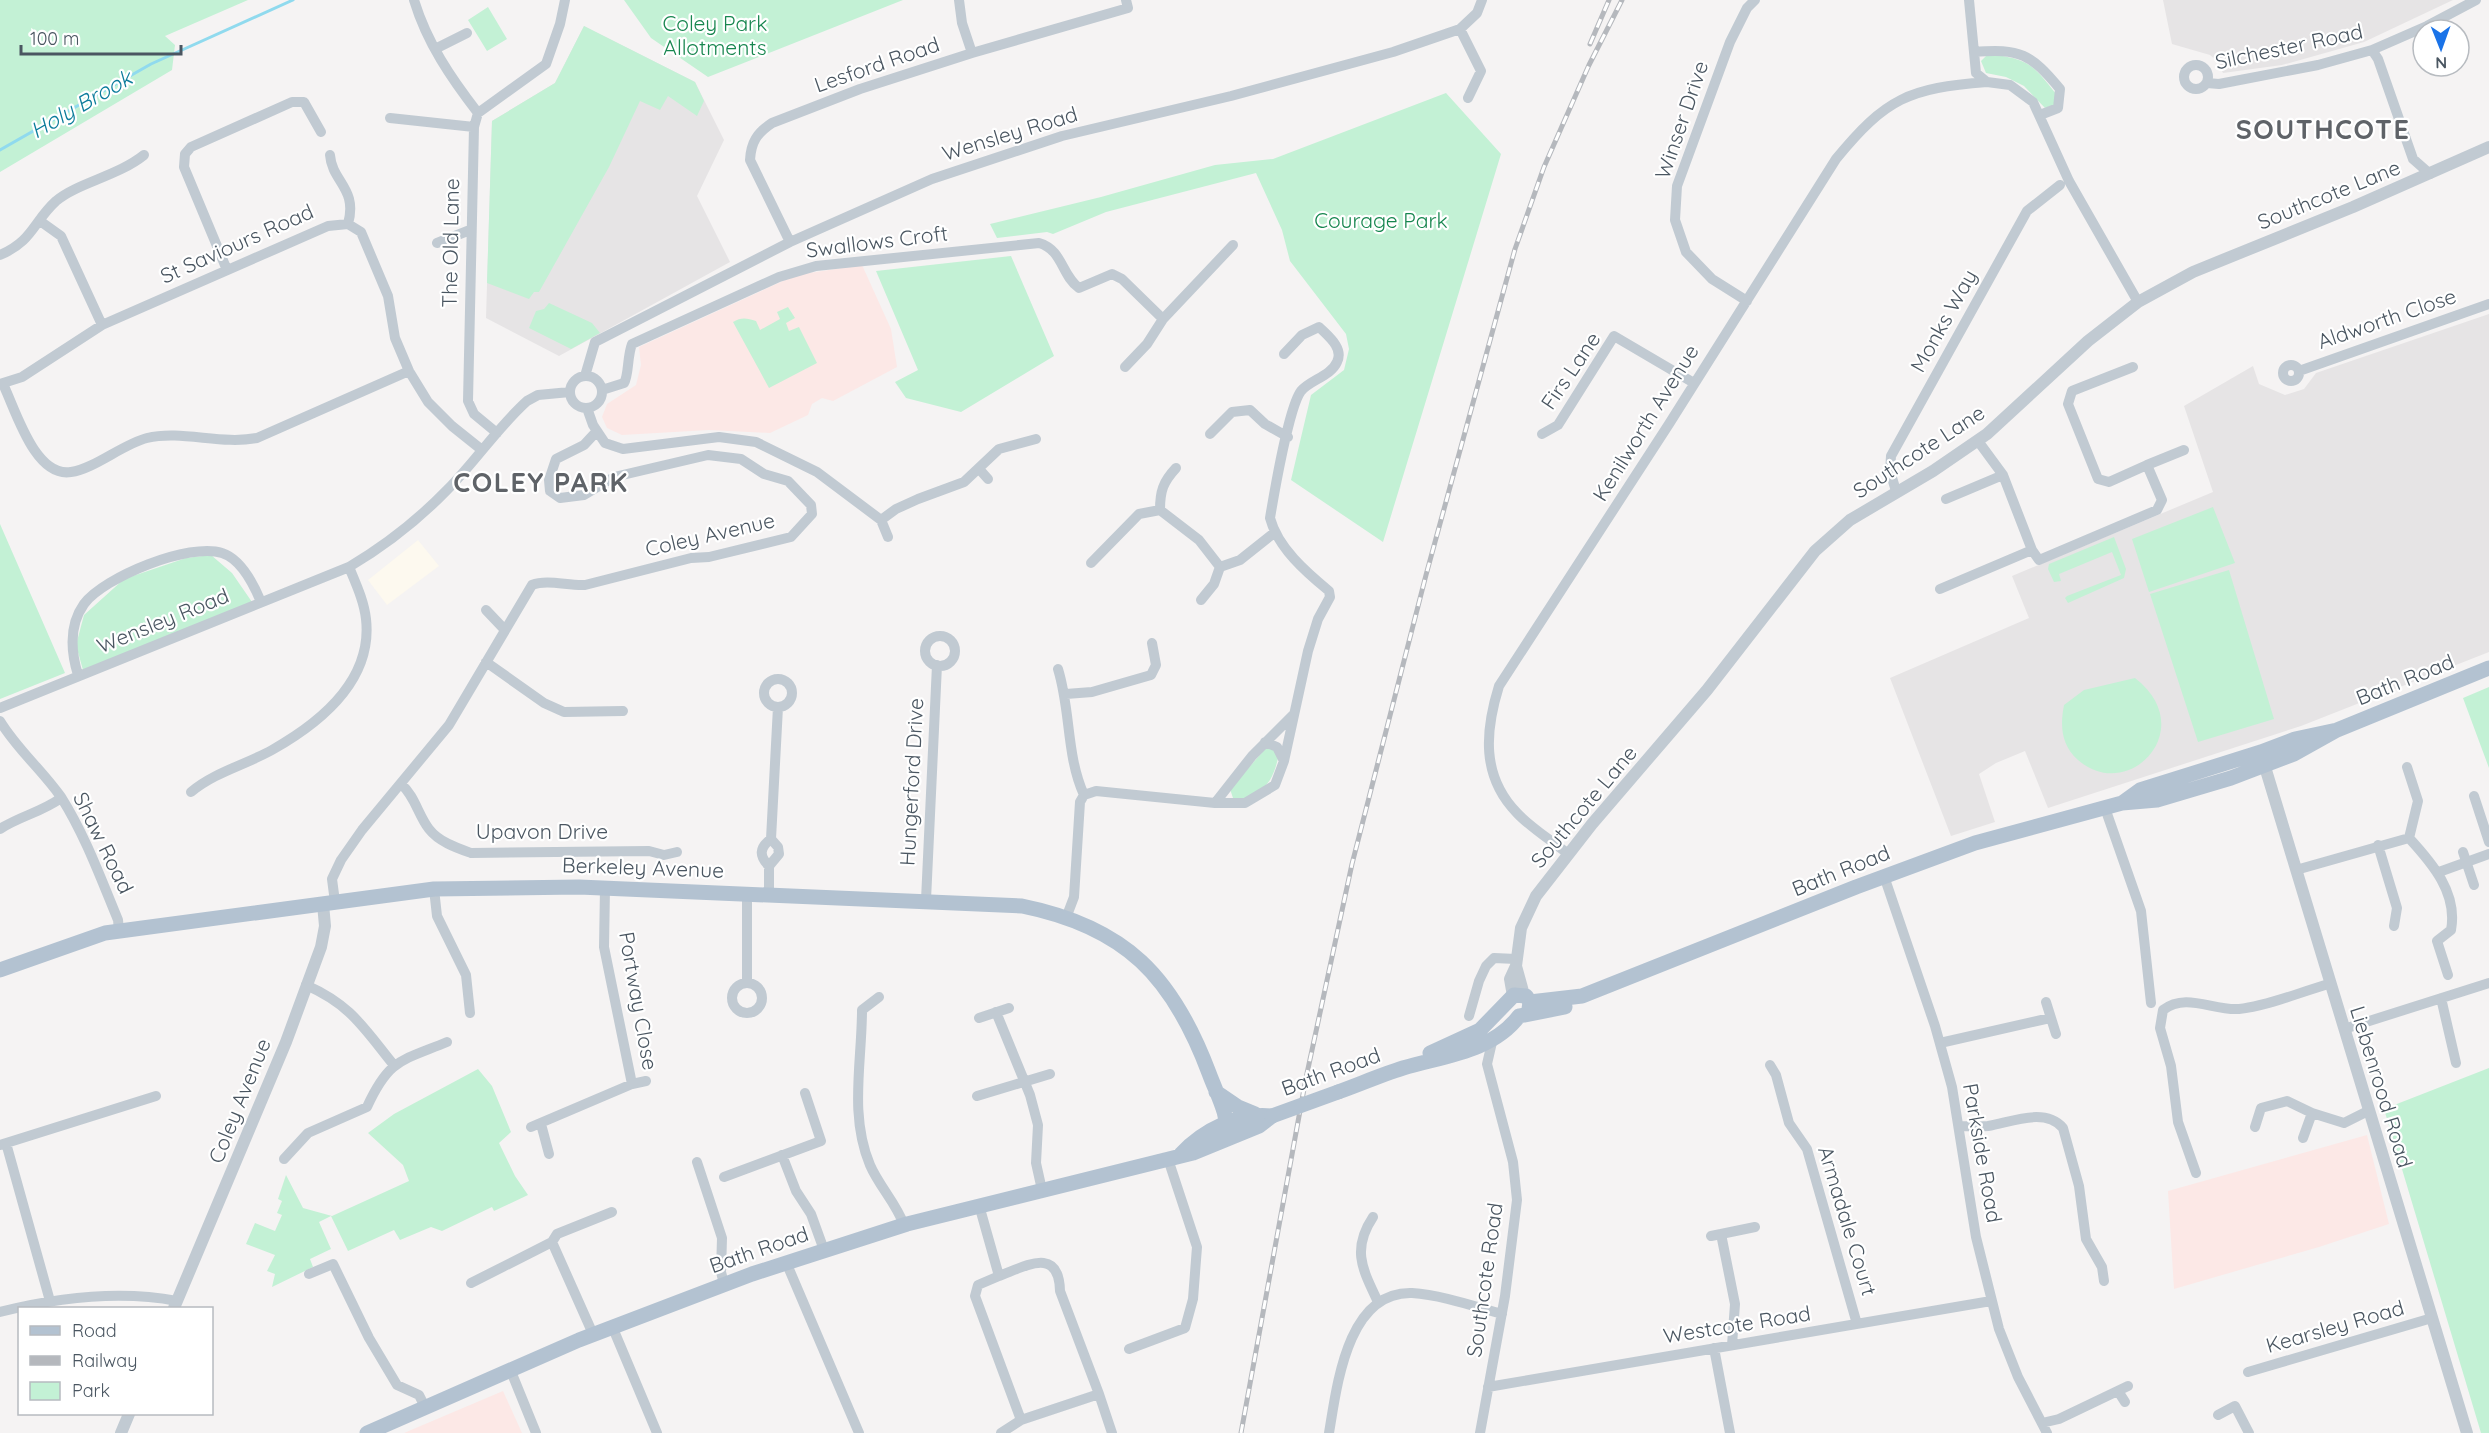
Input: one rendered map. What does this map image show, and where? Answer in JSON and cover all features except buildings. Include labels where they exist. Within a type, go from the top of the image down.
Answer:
[{"type":"main road","name":"Bath Road","points":[[1404,1068],[1480,1030],[1520,1004],[1582,996],[1884,876],[1975,843],[2122,803],[2140,790],[2263,759],[2295,739],[2337,730],[2489,668]]},
{"type":"main road","name":"Berkeley Avenue","points":[[0,969],[84,938],[119,930],[434,889],[548,886],[926,900],[1022,906],[1066,918],[1120,945],[1156,975],[1186,1018],[1214,1086],[1225,1130]]},
{"type":"main road","name":"Bath Road","points":[[367,1433],[612,1326],[786,1262],[904,1225],[1193,1153],[1225,1130],[1272,1116],[1404,1068],[1466,1051],[1492,1038],[1520,1004]]},
{"type":"main road","points":[[1214,1086],[1257,1120]]},
{"type":"street","points":[[414,0],[425,32],[452,79],[478,112],[546,64],[560,24],[565,0]]},
{"type":"street","points":[[959,0],[962,23],[972,53]]},
{"type":"street","points":[[1468,98],[1481,71],[1460,29],[1476,13],[1482,0]]},
{"type":"street","name":"Winser Drive","points":[[1747,301],[1712,279],[1686,252],[1675,220],[1677,186],[1730,42],[1747,8],[1755,0]]},
{"type":"street","points":[[1969,0],[1976,73],[1987,82]]},
{"type":"street","name":"Silchester Road","points":[[2207,83],[2219,84],[2318,64],[2372,50],[2427,26],[2476,0]]},
{"type":"street","name":"Lesford Road","points":[[790,242],[750,160],[751,145],[760,131],[772,123],[860,89],[1127,4]]},
{"type":"street","name":"Wensley Road","points":[[585,376],[595,342],[790,242],[932,179],[1062,136],[1352,65],[1460,29]]},
{"type":"street","points":[[435,49],[467,33]]},
{"type":"street","points":[[1974,52],[2006,49],[2038,62],[2060,89],[2058,108],[2040,116]]},
{"type":"street","points":[[2372,50],[2378,59],[2413,159],[2430,174]]},
{"type":"street","name":"Kenilworth Avenue","points":[[1568,854],[1518,814],[1501,791],[1493,775],[1488,746],[1489,717],[1499,686],[1669,424],[1836,159],[1864,125],[1899,98],[1946,85],[1987,82],[2010,85],[2033,102],[2069,181],[2138,302]]},
{"type":"street","points":[[227,270],[184,168],[185,154],[191,147],[292,102],[304,102],[321,132]]},
{"type":"street","name":"The Old Lane","points":[[478,112],[474,127],[470,230],[468,401],[474,414],[497,434]]},
{"type":"street","points":[[390,118],[474,127]]},
{"type":"street","name":"Southcote Lane","points":[[1520,1004],[1510,979],[1527,914],[1568,854],[1707,690],[1815,551],[1850,520],[1933,471],[1978,441],[2088,341],[2138,302],[2193,272],[2430,174],[2489,147]]},
{"type":"street","points":[[0,255],[18,248],[59,198],[130,166],[144,155]]},
{"type":"street","points":[[330,155],[331,164],[338,172],[351,202],[348,224]]},
{"type":"street","name":"Monks Way","points":[[1896,491],[1890,471],[1892,456],[2027,211],[2060,185]]},
{"type":"street","points":[[40,221],[61,236],[102,325]]},
{"type":"street","name":"St Saviours Road","points":[[2,384],[22,377],[102,325],[328,226],[348,224],[361,232],[388,296],[395,338],[409,371],[428,402],[452,426],[482,450]]},
{"type":"street","points":[[437,243],[470,230]]},
{"type":"street","name":"Swallows Croft","points":[[602,390],[624,383],[628,377],[626,359],[632,344],[779,277],[816,266],[1039,243],[1050,246],[1057,254],[1070,282],[1078,288],[1112,274],[1122,279],[1163,319]]},
{"type":"street","points":[[1125,367],[1147,344],[1163,319],[1233,245]]},
{"type":"street","name":"Aldworth Close","points":[[2299,371],[2489,304]]},
{"type":"street","points":[[1066,918],[1074,897],[1080,802],[1084,795],[1096,791],[1215,803],[1245,803],[1275,785],[1284,760],[1317,619],[1330,597],[1329,591],[1306,572],[1274,533],[1270,518],[1294,408],[1302,391],[1332,369],[1338,361],[1338,351],[1333,341],[1319,327],[1302,335],[1284,354]]},
{"type":"street","name":"Firs Lane","points":[[1542,434],[1558,425],[1614,336],[1694,382]]},
{"type":"street","points":[[2133,367],[2072,391],[2068,404],[2098,479],[2109,482],[2184,450]]},
{"type":"street","points":[[2,384],[38,459],[50,469],[71,472],[145,439],[160,436],[241,441],[257,438],[409,371]]},
{"type":"street","points":[[585,376],[594,378],[602,390],[597,404],[587,408],[577,405],[570,392],[573,383],[585,376]]},
{"type":"street","name":"Wensley Road","points":[[0,708],[349,567],[392,541],[417,520],[527,401],[538,395],[570,392]]},
{"type":"street","points":[[587,408],[597,431],[606,443],[622,449],[719,436],[756,442],[817,472],[881,520],[888,537]]},
{"type":"street","points":[[1210,434],[1232,412],[1250,410],[1265,424],[1288,437]]},
{"type":"street","name":"Coley Avenue","points":[[175,1305],[286,1042],[323,941],[333,874],[362,830],[449,726],[532,585],[540,582],[568,586],[585,585],[691,558],[709,557],[791,537],[812,514],[811,506],[788,481],[764,474],[741,459],[708,455],[614,477],[584,495],[560,498],[550,491],[549,480],[556,459],[584,445],[597,431]]},
{"type":"street","points":[[881,520],[918,499],[964,482],[980,470],[999,449],[1036,439]]},
{"type":"street","points":[[1978,441],[2003,475],[2036,555]]},
{"type":"street","points":[[1940,590],[2157,510],[2162,500],[2147,465]]},
{"type":"street","points":[[1160,510],[1160,492],[1165,480],[1176,468]]},
{"type":"street","points":[[980,470],[988,479]]},
{"type":"street","points":[[1946,499],[2003,475]]},
{"type":"street","points":[[1091,563],[1139,514],[1160,510],[1199,540],[1220,567]]},
{"type":"street","points":[[1220,567],[1240,560],[1274,533]]},
{"type":"street","name":"Wensley Road","points":[[78,675],[72,637],[84,604],[111,582],[142,566],[178,555],[222,552],[235,560],[255,587],[261,602]]},
{"type":"street","points":[[191,792],[208,778],[282,744],[310,726],[343,697],[361,664],[366,629],[360,594],[349,567]]},
{"type":"street","points":[[1201,600],[1214,585],[1220,567]]},
{"type":"street","points":[[486,610],[505,630]]},
{"type":"street","points":[[1066,694],[1092,693],[1151,675],[1156,665],[1152,643]]},
{"type":"street","points":[[486,662],[544,703],[564,711],[623,711]]},
{"type":"street","name":"Hungerford Drive","points":[[926,900],[937,665]]},
{"type":"street","points":[[1058,669],[1066,694],[1069,742],[1084,795]]},
{"type":"street","points":[[769,894],[769,867],[779,854],[778,847],[771,839],[778,707]]},
{"type":"street","points":[[1215,803],[1265,742],[1293,714]]},
{"type":"street","name":"Shaw Road","points":[[0,721],[10,738],[61,798],[91,855],[118,920],[119,930]]},
{"type":"street","points":[[1265,742],[1277,747],[1284,760]]},
{"type":"street","name":"Liebenrood Road","points":[[2263,759],[2329,984],[2467,1433]]},
{"type":"street","points":[[2407,767],[2418,801],[2409,838]]},
{"type":"street","name":"Upavon Drive","points":[[401,784],[408,790],[429,830],[448,844],[471,853],[649,851],[664,855],[677,852]]},
{"type":"street","points":[[2474,796],[2489,842]]},
{"type":"street","points":[[0,830],[17,818],[47,808],[61,798]]},
{"type":"street","points":[[2106,808],[2150,943],[2151,1003]]},
{"type":"street","points":[[2296,870],[2409,838]]},
{"type":"street","points":[[2409,838],[2439,872],[2454,914],[2451,930],[2437,941],[2448,975]]},
{"type":"street","points":[[769,867],[762,860],[761,854],[763,846],[771,839]]},
{"type":"street","points":[[2378,845],[2397,908],[2394,926]]},
{"type":"street","points":[[2439,872],[2464,857],[2489,854]]},
{"type":"street","points":[[2464,857],[2474,885]]},
{"type":"street","name":"Parkside Road","points":[[1884,876],[1940,1043],[1960,1126],[1976,1237],[1992,1301],[2018,1377],[2044,1428]]},
{"type":"street","name":"Portway Close","points":[[605,888],[604,946],[632,1084]]},
{"type":"street","points":[[434,889],[437,916],[466,975],[470,1013]]},
{"type":"street","points":[[747,893],[747,983]]},
{"type":"street","points":[[1469,1016],[1486,966],[1494,958],[1516,963]]},
{"type":"street","points":[[2344,1029],[2489,983]]},
{"type":"street","points":[[2196,1173],[2178,1122],[2171,1066],[2160,1028],[2163,1010],[2173,1002],[2240,1009],[2329,984]]},
{"type":"street","points":[[306,986],[330,996],[348,1009],[393,1064]]},
{"type":"street","points":[[879,997],[862,1010],[862,1051],[857,1088],[858,1122],[871,1166],[904,1225]]},
{"type":"street","points":[[2441,998],[2456,1063]]},
{"type":"street","points":[[2046,1002],[2056,1034]]},
{"type":"street","points":[[979,1018],[1010,1008]]},
{"type":"street","points":[[996,1012],[1023,1084],[1030,1095],[1038,1125],[1036,1163],[1042,1190]]},
{"type":"street","points":[[1940,1043],[2050,1018]]},
{"type":"street","name":"Southcote Road","points":[[1480,1433],[1516,1221],[1516,1184],[1513,1162],[1487,1064],[1492,1038]]},
{"type":"street","points":[[284,1159],[318,1123],[367,1107],[377,1085],[393,1064],[447,1042]]},
{"type":"street","points":[[1466,1051],[1474,1052],[1487,1064]]},
{"type":"street","name":"Armadale Court","points":[[1770,1065],[1776,1075],[1789,1123],[1807,1149],[1857,1324]]},
{"type":"street","points":[[977,1096],[1023,1084],[1050,1072]]},
{"type":"street","name":"Portway Close","points":[[549,1154],[536,1125],[632,1084],[646,1081]]},
{"type":"street","points":[[724,1177],[821,1141],[805,1093]]},
{"type":"street","points":[[50,1301],[3,1144],[156,1096]]},
{"type":"street","points":[[2255,1127],[2261,1108],[2287,1101],[2312,1113],[2344,1123],[2368,1111]]},
{"type":"street","points":[[2303,1138],[2312,1113]]},
{"type":"street","points":[[1960,1126],[1987,1126],[2040,1117],[2058,1122],[2063,1128],[2079,1186],[2086,1239],[2102,1267],[2104,1281]]},
{"type":"street","points":[[782,1155],[796,1191],[811,1214],[824,1250]]},
{"type":"street","points":[[1129,1349],[1185,1328],[1193,1299],[1197,1247],[1174,1157]]},
{"type":"street","points":[[697,1162],[722,1238],[721,1272],[724,1284]]},
{"type":"street","points":[[979,1205],[999,1276]]},
{"type":"street","points":[[471,1283],[552,1242],[557,1234],[612,1212]]},
{"type":"street","points":[[1373,1217],[1361,1240],[1361,1265],[1378,1302]]},
{"type":"street","points":[[1732,1345],[1735,1304],[1716,1235],[1755,1227]]},
{"type":"street","points":[[552,1242],[594,1334]]},
{"type":"street","points":[[786,1262],[859,1433]]},
{"type":"street","points":[[1021,1420],[975,1296],[978,1285],[1038,1262],[1046,1263],[1055,1269],[1060,1280],[1060,1291],[1112,1433]]},
{"type":"street","points":[[309,1274],[333,1264],[369,1338],[397,1384],[419,1395],[425,1407]]},
{"type":"street","points":[[1329,1433],[1337,1388],[1352,1333],[1378,1302],[1411,1293],[1453,1300],[1502,1314]]},
{"type":"street","points":[[23,1307],[50,1301],[134,1297],[175,1305]]},
{"type":"street","name":"Westcote Road","points":[[1488,1387],[1992,1301]]},
{"type":"street","points":[[0,1312],[18,1308]]},
{"type":"street","name":"Kearsley Road","points":[[2248,1372],[2432,1318]]},
{"type":"street","points":[[612,1326],[657,1433]]},
{"type":"street","points":[[1714,1348],[1730,1433]]},
{"type":"street","points":[[510,1369],[536,1433]]},
{"type":"street","points":[[2044,1428],[2123,1389],[2125,1402]]},
{"type":"street","points":[[1002,1433],[1021,1420],[1099,1394]]},
{"type":"street","points":[[2218,1415],[2235,1406],[2249,1433]]},
{"type":"street","points":[[121,1433],[128,1415]]},
{"type":"shaded area","points":[[2163,0],[2453,0],[2364,42],[2282,65],[2223,73],[2217,61],[2210,55],[2172,44]]},
{"type":"shaded area","points":[[584,26],[695,82],[724,140],[697,196],[730,262],[559,356],[486,318],[492,121],[555,83]]},
{"type":"shaded area","points":[[862,265],[891,329],[897,367],[833,401],[822,398],[812,404],[808,415],[770,433],[709,430],[622,435],[607,428],[602,417],[607,404],[636,385],[641,365],[639,347],[796,275]]},
{"type":"shaded area","points":[[2489,314],[2489,652],[2301,726],[2048,808],[2025,751],[1996,763],[1979,774],[1995,822],[1951,836],[1890,678],[2029,618],[2012,576],[2213,492],[2184,406],[2253,366],[2259,384],[2285,395],[2304,389],[2316,373]]},
{"type":"shaded area","points":[[418,540],[439,566],[387,605],[368,580]]},
{"type":"shaded area","points":[[2367,1135],[2389,1224],[2174,1289],[2168,1191]]},
{"type":"shaded area","points":[[503,1391],[522,1433],[404,1433]]},
{"type":"green space","points":[[0,0],[248,0],[165,36],[175,45],[172,70],[0,172]]},
{"type":"green space","name":"Coley Park Allotments","points":[[624,0],[903,0],[708,77],[651,38]]},
{"type":"green space","points":[[488,7],[507,39],[487,51],[468,20]]},
{"type":"green space","points":[[584,26],[695,82],[704,101],[697,116],[668,96],[660,110],[640,101],[609,167],[539,292],[534,292],[529,299],[487,283],[492,121],[555,83]]},
{"type":"green space","points":[[1988,54],[2012,58],[2028,64],[2041,75],[2056,94],[2054,105],[2045,108],[2024,86],[2006,77],[1986,73],[1981,61]]},
{"type":"green space","name":"Courage Park","points":[[1446,93],[1501,154],[1383,542],[1291,480],[1311,395],[1344,370],[1349,349],[1346,334],[1290,261],[1282,230],[1256,173],[1106,212],[1053,234],[1047,232],[997,238],[990,224],[1101,197],[1215,165],[1273,159]]},
{"type":"green space","points":[[1011,256],[1054,356],[961,412],[906,398],[895,382],[918,370],[876,271]]},
{"type":"green space","points":[[549,303],[592,323],[600,333],[571,349],[529,328],[536,311],[544,309]]},
{"type":"green space","points":[[788,307],[795,318],[786,323],[789,331],[799,327],[817,363],[769,388],[733,322],[741,319],[753,320],[756,321],[760,330],[780,319],[777,312]]},
{"type":"green space","points":[[2213,507],[2235,563],[2149,592],[2132,539]]},
{"type":"green space","points":[[0,524],[65,673],[0,699]]},
{"type":"green space","points":[[2114,537],[2126,569],[2124,578],[2068,603],[2065,598],[2067,596],[2121,575],[2112,552],[2059,574],[2061,581],[2054,582],[2048,569],[2049,564]]},
{"type":"green space","points":[[211,555],[232,573],[252,602],[83,670],[76,645],[84,615],[124,579],[186,558]]},
{"type":"green space","points":[[2229,570],[2274,719],[2198,742],[2150,594]]},
{"type":"green space","points":[[2135,678],[2154,698],[2161,719],[2159,738],[2150,755],[2135,767],[2117,773],[2098,771],[2078,760],[2068,748],[2062,728],[2064,705],[2084,690]]},
{"type":"green space","points":[[2489,687],[2489,768],[2463,698]]},
{"type":"green space","points":[[1272,748],[1279,754],[1271,778],[1257,793],[1240,801],[1233,798],[1230,789],[1265,749]]},
{"type":"green space","points":[[2489,1068],[2489,1433],[2481,1433],[2384,1109]]},
{"type":"green space","points":[[478,1069],[492,1086],[511,1132],[499,1143],[515,1176],[528,1195],[494,1211],[492,1207],[442,1231],[431,1227],[400,1240],[394,1230],[348,1251],[331,1216],[319,1222],[331,1249],[310,1259],[313,1267],[272,1287],[275,1274],[267,1271],[275,1255],[246,1244],[255,1223],[275,1231],[282,1215],[277,1213],[282,1201],[278,1199],[286,1175],[303,1208],[332,1216],[409,1181],[403,1165],[368,1133],[394,1114]]},
{"type":"waterway","name":"Holy Brook","points":[[0,150],[151,64],[293,0]]},
{"type":"railway","points":[[1590,44],[1609,0]]},
{"type":"railway","points":[[1241,1433],[1306,1078],[1352,864],[1426,575],[1515,249],[1544,167],[1589,65],[1622,0]]},
{"type":"district","name":"SOUTHCOTE","points":[[2323,130]]},
{"type":"district","name":"COLEY PARK","points":[[541,483]]}]
